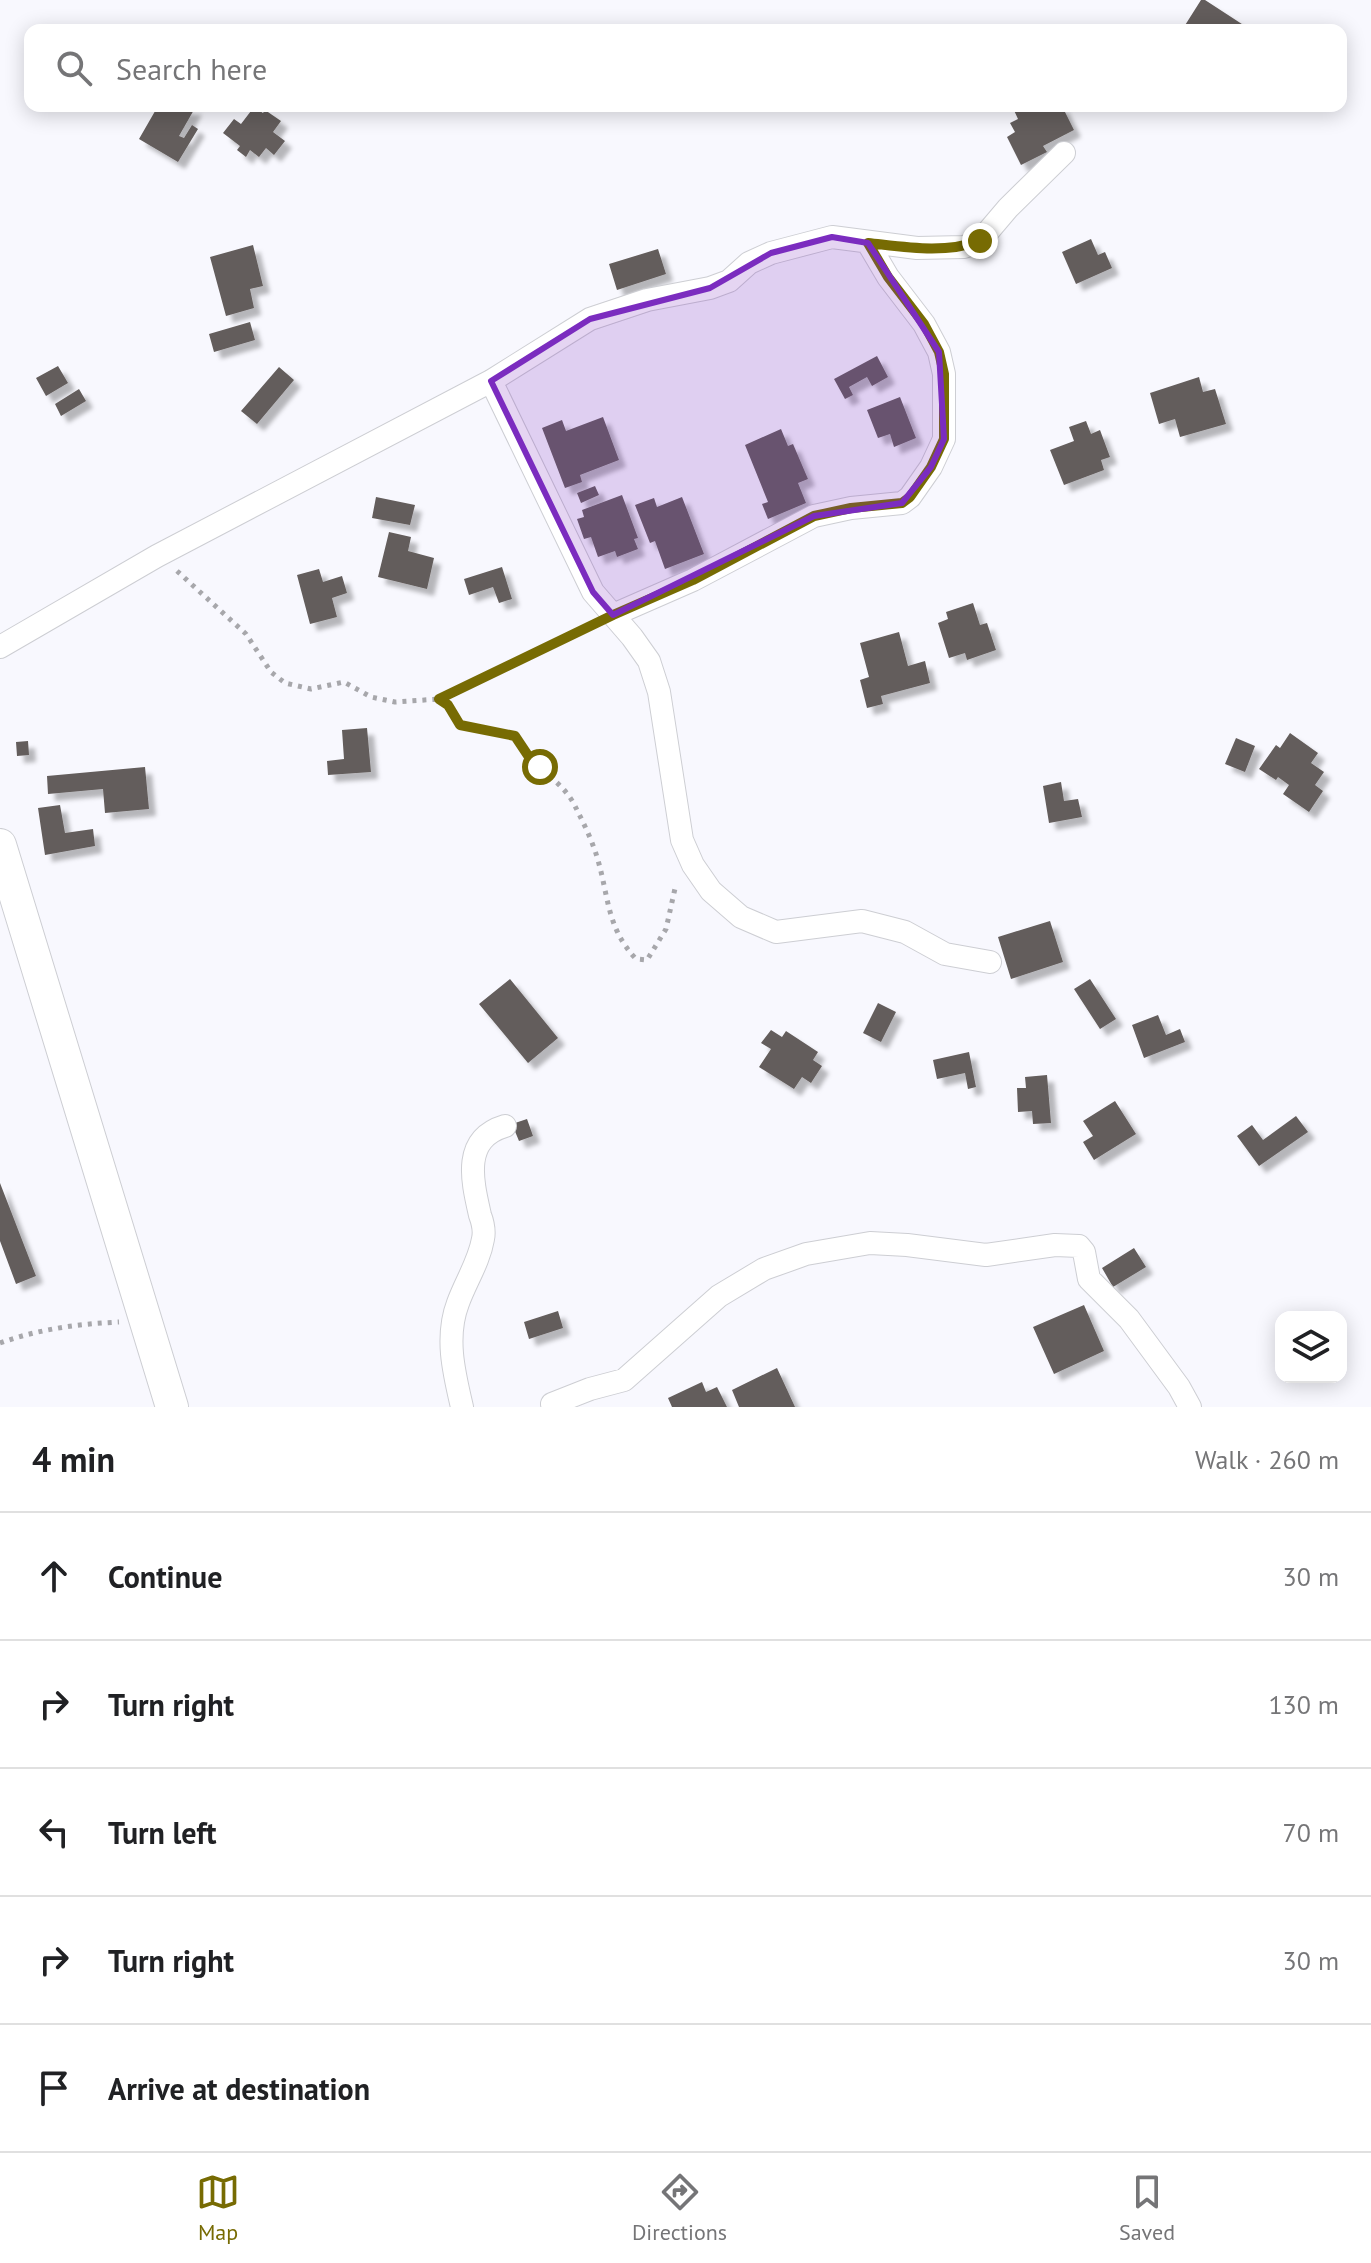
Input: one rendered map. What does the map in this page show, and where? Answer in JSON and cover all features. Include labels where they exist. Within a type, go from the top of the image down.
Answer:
[{"type":"main road","points":[[0,845],[172,1407]]},
{"type":"street","points":[[0,647],[157,556],[491,381],[590,319],[647,300],[720,285],[749,263],[771,253],[832,237],[868,243],[964,247],[980,241],[1008,208],[1064,153]]},
{"type":"street","points":[[613,615],[693,580],[814,516],[851,508],[902,503],[910,497],[931,467],[944,439],[944,374],[939,352],[924,324],[888,277],[868,243]]},
{"type":"street","points":[[491,381],[593,592],[649,661],[659,692],[682,840],[693,865],[711,891],[741,917],[776,932],[862,921],[905,932],[945,954],[990,962]]},
{"type":"street","points":[[462,1407],[452,1352],[452,1323],[477,1261],[485,1229],[473,1177],[474,1157],[477,1145],[492,1130],[505,1126]]},
{"type":"street","points":[[556,1406],[590,1389],[624,1380],[719,1296],[764,1269],[806,1254],[870,1243],[986,1255],[1055,1245],[1079,1246],[1084,1252],[1089,1279],[1129,1319],[1190,1407]]},
{"type":"path","points":[[157,556],[233,621],[246,634],[271,672],[285,683],[311,689],[339,681],[371,697],[395,702],[439,699],[613,615]]},
{"type":"path","points":[[439,699],[448,705],[460,725],[515,736],[531,760],[559,784],[574,803],[596,854],[610,920],[627,950],[636,959],[647,960],[666,929],[682,840]]},
{"type":"path","points":[[0,1343],[25,1334],[79,1324],[144,1320]]},
{"type":"highlighted area","points":[[832,237],[868,243],[939,352],[944,439],[931,467],[902,503],[814,516],[613,615],[593,592],[491,381],[590,319],[710,288],[771,253]]},
{"type":"building","points":[[1201,0],[1205,0],[1242,24],[1186,24]]},
{"type":"building","points":[[155,112],[193,112],[179,136],[184,138],[192,125],[198,129],[178,162],[139,139]]},
{"type":"building","points":[[250,112],[268,112],[281,121],[273,132],[285,141],[274,155],[266,148],[259,157],[250,150],[246,157],[237,150],[240,146],[223,133],[234,119],[241,124]]},
{"type":"building","points":[[1015,112],[1065,112],[1074,130],[1043,146],[1047,152],[1021,165],[1007,137],[1015,132],[1010,123],[1018,119]]},
{"type":"building","points":[[1091,239],[1098,255],[1105,252],[1112,268],[1076,284],[1062,252]]},
{"type":"building","points":[[253,245],[263,286],[250,289],[254,308],[226,316],[210,257]]},
{"type":"building","points":[[658,249],[666,274],[617,290],[609,264]]},
{"type":"building","points":[[250,322],[255,340],[214,352],[209,334]]},
{"type":"building","points":[[877,356],[888,377],[872,386],[867,377],[849,387],[853,395],[845,399],[834,379]]},
{"type":"building","points":[[58,366],[68,383],[46,396],[36,378]]},
{"type":"building","points":[[279,367],[294,380],[257,424],[241,411]]},
{"type":"building","points":[[1199,377],[1203,392],[1215,389],[1226,424],[1180,437],[1175,419],[1159,424],[1150,393]]},
{"type":"building","points":[[79,389],[86,401],[61,416],[55,404]]},
{"type":"building","points":[[900,397],[916,438],[894,447],[890,434],[878,438],[867,410]]},
{"type":"building","points":[[603,417],[619,460],[580,475],[582,482],[565,488],[542,428],[562,420],[566,431]]},
{"type":"building","points":[[1086,421],[1091,434],[1100,430],[1110,457],[1101,460],[1104,470],[1064,485],[1050,450],[1074,441],[1069,427]]},
{"type":"building","points":[[781,429],[788,446],[793,444],[808,479],[798,483],[806,503],[768,519],[762,504],[768,502],[745,445]]},
{"type":"building","points":[[595,486],[599,495],[581,503],[577,493]]},
{"type":"building","points":[[622,495],[638,538],[634,539],[638,549],[617,557],[615,551],[598,557],[591,537],[584,539],[577,519],[584,517],[582,510]]},
{"type":"building","points":[[376,497],[415,505],[410,525],[372,518]]},
{"type":"building","points":[[682,497],[704,554],[665,569],[655,541],[650,543],[635,505],[654,498],[657,507]]},
{"type":"building","points":[[389,532],[411,537],[408,551],[434,558],[427,589],[378,577]]},
{"type":"building","points":[[502,567],[512,599],[499,603],[493,587],[469,595],[464,579]]},
{"type":"building","points":[[319,569],[323,582],[342,576],[347,593],[332,598],[337,617],[310,624],[297,575]]},
{"type":"building","points":[[973,603],[980,625],[987,623],[996,650],[967,660],[965,653],[949,658],[938,623],[948,619],[946,612]]},
{"type":"building","points":[[899,632],[908,666],[925,661],[930,683],[881,696],[883,704],[867,708],[860,680],[869,677],[860,643]]},
{"type":"building","points":[[367,728],[371,772],[328,775],[327,761],[344,759],[342,730]]},
{"type":"building","points":[[1290,733],[1318,753],[1311,763],[1324,772],[1315,785],[1323,791],[1309,812],[1283,794],[1289,785],[1259,769],[1276,745],[1280,748]]},
{"type":"building","points":[[1236,738],[1255,746],[1245,772],[1225,764]]},
{"type":"building","points":[[28,741],[29,755],[17,756],[16,742]]},
{"type":"building","points":[[145,767],[149,809],[105,813],[103,789],[48,794],[47,776]]},
{"type":"building","points":[[1061,782],[1064,801],[1078,799],[1082,817],[1049,823],[1043,786]]},
{"type":"building","points":[[60,805],[65,833],[93,829],[95,846],[45,855],[38,808]]},
{"type":"building","points":[[1050,921],[1063,962],[1011,979],[998,937]]},
{"type":"building","points":[[510,979],[558,1038],[528,1063],[479,1004]]},
{"type":"building","points":[[1090,979],[1116,1019],[1100,1029],[1074,989]]},
{"type":"building","points":[[878,1003],[896,1012],[881,1042],[863,1033]]},
{"type":"building","points":[[1158,1015],[1166,1035],[1180,1029],[1185,1042],[1144,1058],[1132,1025]]},
{"type":"building","points":[[771,1030],[782,1037],[786,1031],[818,1052],[813,1060],[822,1066],[811,1083],[802,1077],[794,1089],[759,1067],[771,1049],[761,1043]]},
{"type":"building","points":[[969,1052],[976,1087],[968,1089],[965,1073],[937,1079],[933,1060]]},
{"type":"building","points":[[1047,1075],[1051,1123],[1033,1124],[1032,1111],[1018,1112],[1017,1088],[1026,1088],[1025,1077]]},
{"type":"building","points":[[1115,1101],[1136,1134],[1094,1160],[1083,1142],[1093,1136],[1083,1121]]},
{"type":"building","points":[[1296,1116],[1308,1132],[1259,1166],[1237,1136],[1252,1125],[1263,1140]]},
{"type":"building","points":[[527,1119],[533,1136],[519,1141],[512,1124]]},
{"type":"building","points":[[0,1183],[36,1276],[16,1284],[0,1241]]},
{"type":"building","points":[[1134,1248],[1146,1267],[1113,1287],[1102,1268]]},
{"type":"building","points":[[1084,1305],[1104,1351],[1054,1374],[1033,1327]]},
{"type":"building","points":[[558,1311],[563,1328],[529,1339],[524,1322]]},
{"type":"building","points":[[777,1368],[795,1407],[739,1407],[732,1390]]},
{"type":"building","points":[[702,1382],[706,1392],[717,1387],[727,1407],[672,1407],[668,1398]]},
{"type":"route","points":[[540,767],[531,760],[515,736],[460,725],[448,705],[439,699],[693,580],[814,516],[851,508],[887,506],[902,503],[910,497],[931,467],[944,439],[944,374],[939,352],[924,324],[888,277],[868,243],[949,248],[980,241]]}]
